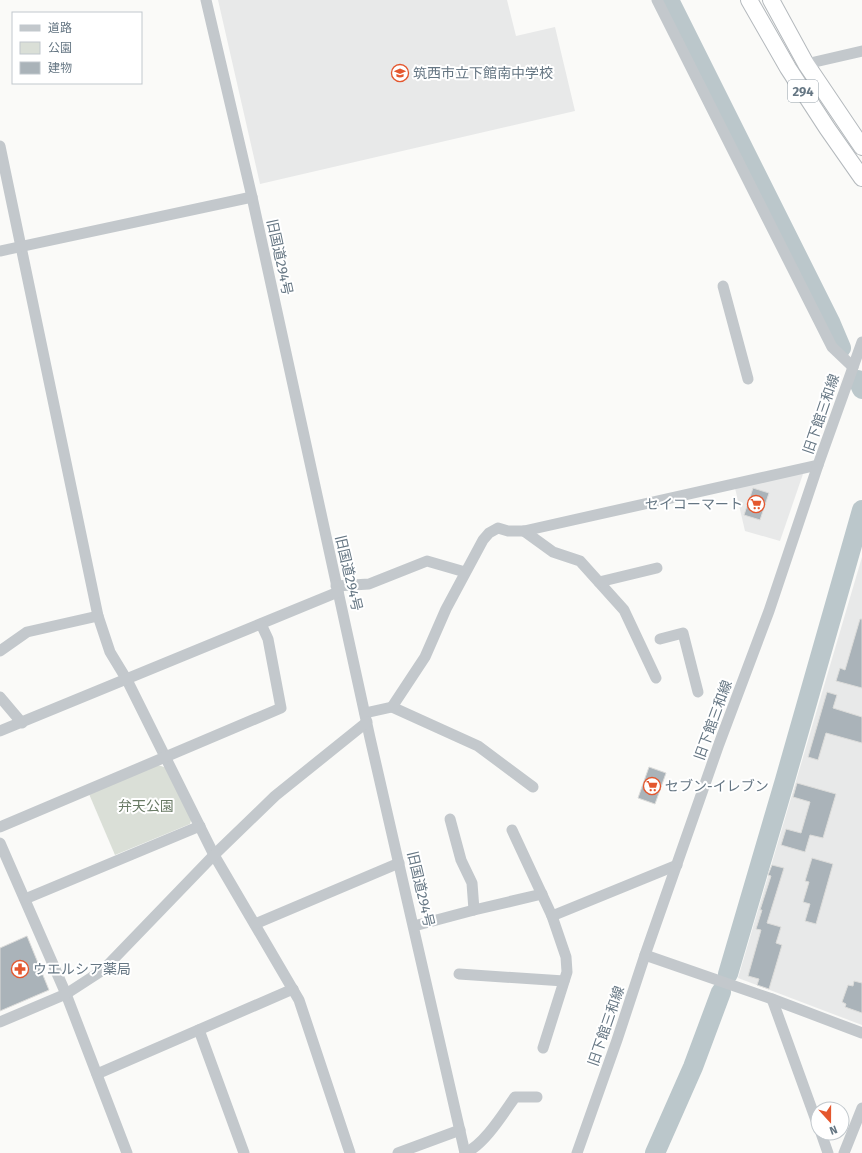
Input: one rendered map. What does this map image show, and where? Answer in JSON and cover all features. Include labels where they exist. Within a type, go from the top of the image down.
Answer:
[{"type":"highway","name":"294","points":[[749,0],[788,68],[862,178]]},
{"type":"highway","name":"294","points":[[771,0],[806,64],[862,147]]},
{"type":"street","name":"旧国道294号","points":[[206,0],[252,197],[337,589],[465,1153]]},
{"type":"street","points":[[657,0],[832,347],[853,367]]},
{"type":"street","points":[[806,64],[862,51]]},
{"type":"street","points":[[0,146],[98,616],[110,652],[127,680],[214,854],[299,1000],[350,1153]]},
{"type":"street","points":[[0,251],[252,197]]},
{"type":"street","points":[[723,286],[748,379]]},
{"type":"street","name":"旧下館三和線","points":[[576,1153],[617,1040],[645,955],[719,744],[769,611],[818,465],[862,342]]},
{"type":"street","points":[[0,1022],[66,994],[103,970],[214,854],[275,796],[366,718],[392,706],[425,658],[446,608],[488,533],[498,528],[508,531],[524,531],[818,465]]},
{"type":"street","points":[[524,531],[553,552],[580,561],[599,582],[624,610],[656,678]]},
{"type":"street","points":[[0,732],[261,624],[337,589],[369,584],[427,561],[466,572]]},
{"type":"street","points":[[599,582],[657,568]]},
{"type":"street","points":[[0,652],[26,632],[98,616]]},
{"type":"street","points":[[0,827],[281,708],[268,639],[261,624]]},
{"type":"street","points":[[660,640],[683,633],[698,692]]},
{"type":"street","points":[[0,697],[22,722]]},
{"type":"street","points":[[392,706],[478,746],[533,787]]},
{"type":"street","points":[[450,819],[461,860],[472,883],[474,910]]},
{"type":"street","points":[[25,899],[200,826]]},
{"type":"street","points":[[512,830],[552,916],[566,957],[567,972],[543,1048]]},
{"type":"street","points":[[0,843],[66,994],[127,1153]]},
{"type":"street","points":[[255,924],[399,863]]},
{"type":"street","points":[[552,916],[677,865]]},
{"type":"street","points":[[414,926],[542,894]]},
{"type":"street","points":[[645,955],[772,999],[862,1033]]},
{"type":"street","points":[[459,974],[564,981]]},
{"type":"street","points":[[97,1074],[293,989]]},
{"type":"street","points":[[772,999],[810,1104]]},
{"type":"street","points":[[199,1030],[244,1153]]},
{"type":"street","points":[[465,1153],[471,1151],[488,1134],[515,1097],[537,1097]]},
{"type":"street","points":[[844,1153],[862,1108]]},
{"type":"street","points":[[398,1153],[460,1130]]},
{"type":"street","points":[[824,1141],[828,1153]]},
{"type":"shaded area","name":"筑西市立下館南中学校","points":[[218,0],[507,0],[516,36],[555,27],[575,111],[260,184]]},
{"type":"shaded area","points":[[804,471],[780,541],[745,531],[735,488]]},
{"type":"shaded area","points":[[862,557],[862,1025],[738,978]]},
{"type":"green space","name":"弁天公園","points":[[158,765],[167,768],[193,814],[190,824],[115,855],[89,794]]},
{"type":"building","name":"セイコーマート","points":[[753,488],[769,493],[760,520],[744,515]]},
{"type":"building","points":[[860,619],[862,619],[862,688],[836,681],[840,668],[845,670]]},
{"type":"building","points":[[827,692],[837,695],[833,708],[862,717],[862,743],[826,733],[818,760],[808,757]]},
{"type":"building","name":"セブン-イレブン","points":[[649,767],[666,773],[655,804],[638,798]]},
{"type":"building","points":[[797,783],[836,794],[823,838],[810,835],[805,852],[781,845],[786,829],[801,833],[810,802],[793,797]]},
{"type":"building","points":[[812,858],[833,864],[816,924],[805,921],[810,904],[803,902],[809,882],[805,881]]},
{"type":"building","points":[[772,865],[784,868],[767,923],[781,927],[776,943],[782,945],[769,989],[757,985],[759,979],[748,976],[761,930],[756,929],[762,910],[760,910],[771,876],[768,875]]},
{"type":"building","name":"ウエルシア薬局","points":[[27,936],[49,990],[0,1011],[0,948]]},
{"type":"building","points":[[854,981],[862,983],[862,1013],[845,1007],[846,1004],[842,1002],[848,985],[853,986]]},
{"type":"waterway","points":[[669,0],[830,322],[841,348]]},
{"type":"waterway","points":[[858,380],[862,389]]},
{"type":"waterway","points":[[728,974],[862,510]]},
{"type":"waterway","points":[[655,1153],[693,1067],[721,992]]},
{"type":"place","name":"筑西市立下館南中学校","points":[[400,73]]},
{"type":"place","name":"セイコーマート","points":[[756,504]]},
{"type":"place","name":"セブン-イレブン","points":[[652,786]]},
{"type":"place","name":"ウエルシア薬局","points":[[20,969]]}]
